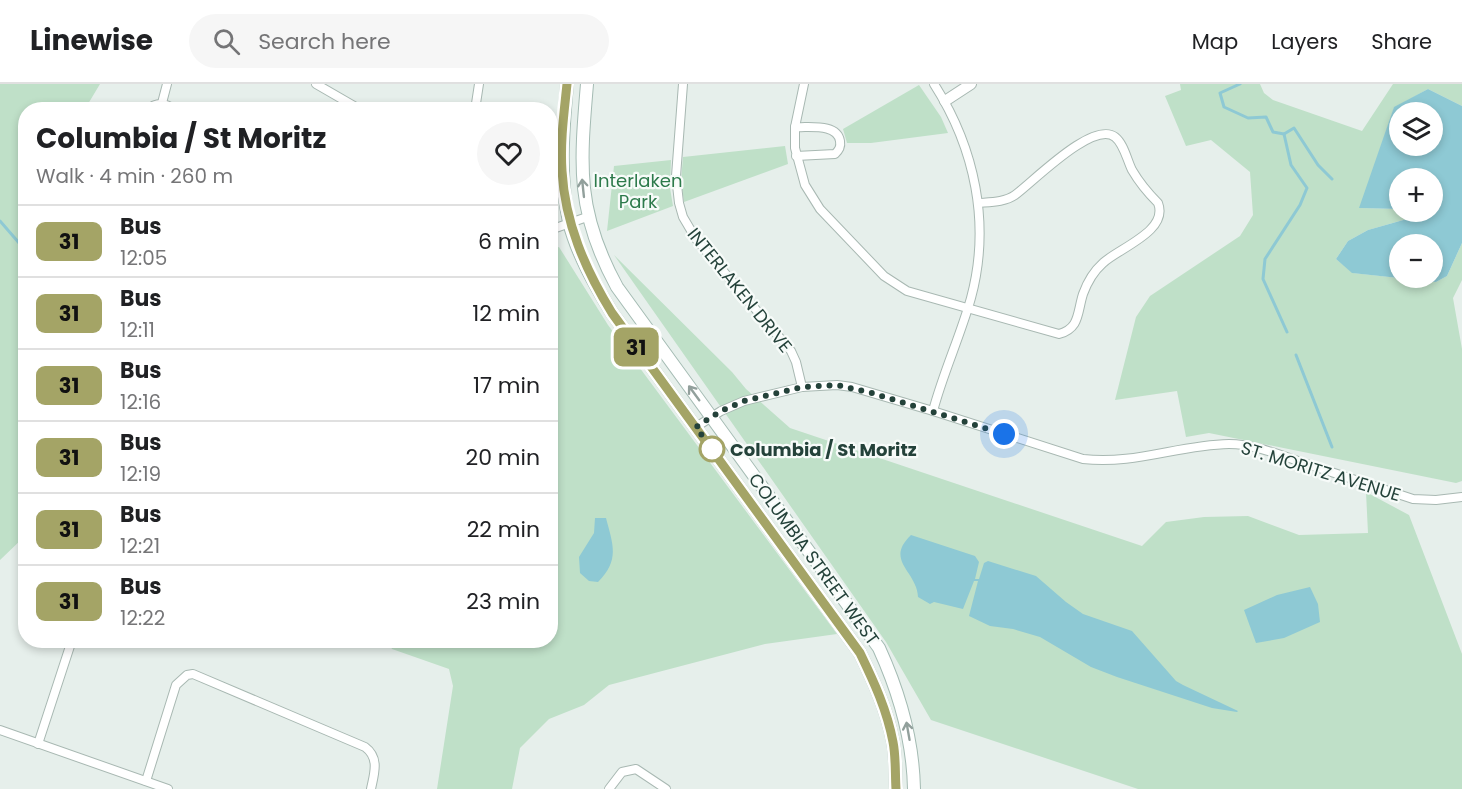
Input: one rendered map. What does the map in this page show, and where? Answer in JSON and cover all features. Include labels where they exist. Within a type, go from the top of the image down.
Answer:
[{"type":"main road","name":"COLUMBIA STREET WEST","points":[[567,84],[562,136],[562,171],[570,224],[581,255],[612,313],[860,653],[880,695],[893,742],[896,789]]},
{"type":"main road","name":"COLUMBIA STREET WEST","points":[[587,84],[582,176],[588,217],[601,257],[617,287],[879,648],[906,718],[913,759],[914,789]]},
{"type":"street","points":[[162,102],[167,84]]},
{"type":"street","points":[[316,84],[347,102]]},
{"type":"street","points":[[476,102],[479,84]]},
{"type":"street","name":"INTERLAKEN DRIVE","points":[[683,84],[676,176],[683,217],[696,239],[787,346],[796,362],[802,387]]},
{"type":"street","points":[[804,84],[795,127],[796,156],[801,174],[814,202],[884,276],[907,291],[967,310],[1059,334],[1068,332],[1075,324],[1083,293],[1092,274],[1102,263],[1152,229],[1160,216],[1160,209],[1133,172],[1120,142],[1113,135],[1105,134],[1091,137],[1052,163],[1013,196],[1003,200],[979,203]]},
{"type":"street","points":[[933,411],[967,310],[980,250],[979,203],[972,168],[945,101],[934,84]]},
{"type":"street","points":[[945,101],[971,84]]},
{"type":"street","points":[[795,127],[832,129],[838,134],[841,144],[835,154],[796,156]]},
{"type":"street","points":[[558,228],[588,217]]},
{"type":"street","name":"ST. MORITZ AVENUE","points":[[696,427],[732,405],[744,401],[802,387],[821,385],[852,387],[1083,459],[1130,460],[1206,446],[1231,444],[1261,449],[1413,499],[1436,500],[1462,496]]},
{"type":"street","points":[[38,744],[69,648]]},
{"type":"street","points":[[146,781],[176,685],[187,675],[194,674],[365,747],[375,759],[371,789]]},
{"type":"street","points":[[0,730],[168,789]]},
{"type":"street","points":[[609,789],[622,772],[636,769],[666,789]]},
{"type":"green space","points":[[0,84],[100,84],[89,102],[18,102],[18,543],[0,560]]},
{"type":"green space","points":[[1180,84],[1260,84],[1264,93],[1273,100],[1362,131],[1393,84],[1462,84],[1462,106],[1428,89],[1405,102],[1389,102],[1389,123],[1360,208],[1389,209],[1389,222],[1396,222],[1368,230],[1348,241],[1336,259],[1353,273],[1389,277],[1389,288],[1443,288],[1443,278],[1447,276],[1462,243],[1462,280],[1453,298],[1462,349],[1462,481],[1456,483],[1209,433],[1186,437],[1177,391],[1115,400],[1136,317],[1150,296],[1240,236],[1253,215],[1250,172],[1211,140],[1186,146],[1165,96],[1181,90]]},
{"type":"green space","points":[[919,85],[941,117],[948,133],[871,143],[847,143],[843,129]]},
{"type":"green space","points":[[785,146],[788,164],[684,202],[681,181],[683,157]]},
{"type":"green space","name":"Interlaken Park","points":[[671,160],[670,188],[673,206],[607,231],[614,166]]},
{"type":"green space","points":[[558,247],[608,325],[837,634],[765,644],[609,685],[584,705],[549,719],[520,748],[512,789],[437,789],[453,686],[449,669],[392,648],[558,648]]},
{"type":"green space","points":[[614,255],[732,372],[746,389],[790,428],[1142,546],[1166,522],[1204,517],[1248,516],[1299,535],[1368,533],[1366,492],[1409,515],[1462,654],[1462,789],[1138,789],[931,720],[886,642]]},
{"type":"water","points":[[1428,89],[1462,106],[1462,243],[1447,276],[1443,278],[1443,234],[1389,234],[1389,277],[1352,273],[1336,259],[1348,241],[1368,230],[1396,222],[1443,222],[1443,168],[1389,168],[1389,209],[1359,208],[1389,121],[1389,156],[1443,156],[1443,102],[1403,102]]},
{"type":"water","points":[[595,518],[606,518],[613,552],[610,567],[598,582],[589,581],[580,573],[579,557],[594,533]]},
{"type":"water","points":[[911,535],[975,556],[979,562],[975,579],[979,579],[984,563],[988,561],[1036,576],[1083,614],[1132,631],[1176,681],[1238,711],[1212,708],[1117,677],[1091,667],[1040,637],[1013,629],[990,626],[969,616],[978,581],[974,581],[963,609],[934,602],[930,604],[918,597],[913,580],[901,559],[904,544]]},
{"type":"water","points":[[1310,587],[1318,604],[1320,622],[1284,638],[1256,643],[1244,610],[1277,595]]},
{"type":"waterway","points":[[1240,84],[1220,93],[1224,107],[1248,118],[1266,117],[1273,132],[1284,134],[1294,128],[1318,165],[1332,179]]},
{"type":"waterway","points":[[1284,134],[1291,165],[1307,188],[1300,205],[1265,259],[1263,279],[1287,332]]},
{"type":"waterway","points":[[0,221],[18,242]]},
{"type":"waterway","points":[[1296,355],[1332,447]]},
{"type":"bus line","name":"31","points":[[567,84],[562,136],[562,171],[570,224],[581,255],[612,313],[860,653],[880,695],[887,719],[893,742],[896,789]]},
{"type":"place","name":"Columbia / St Moritz","points":[[712,449]]},
{"type":"route","points":[[712,449],[716,455],[696,427],[721,411],[744,401],[802,387],[821,385],[852,387],[1004,434]]}]
